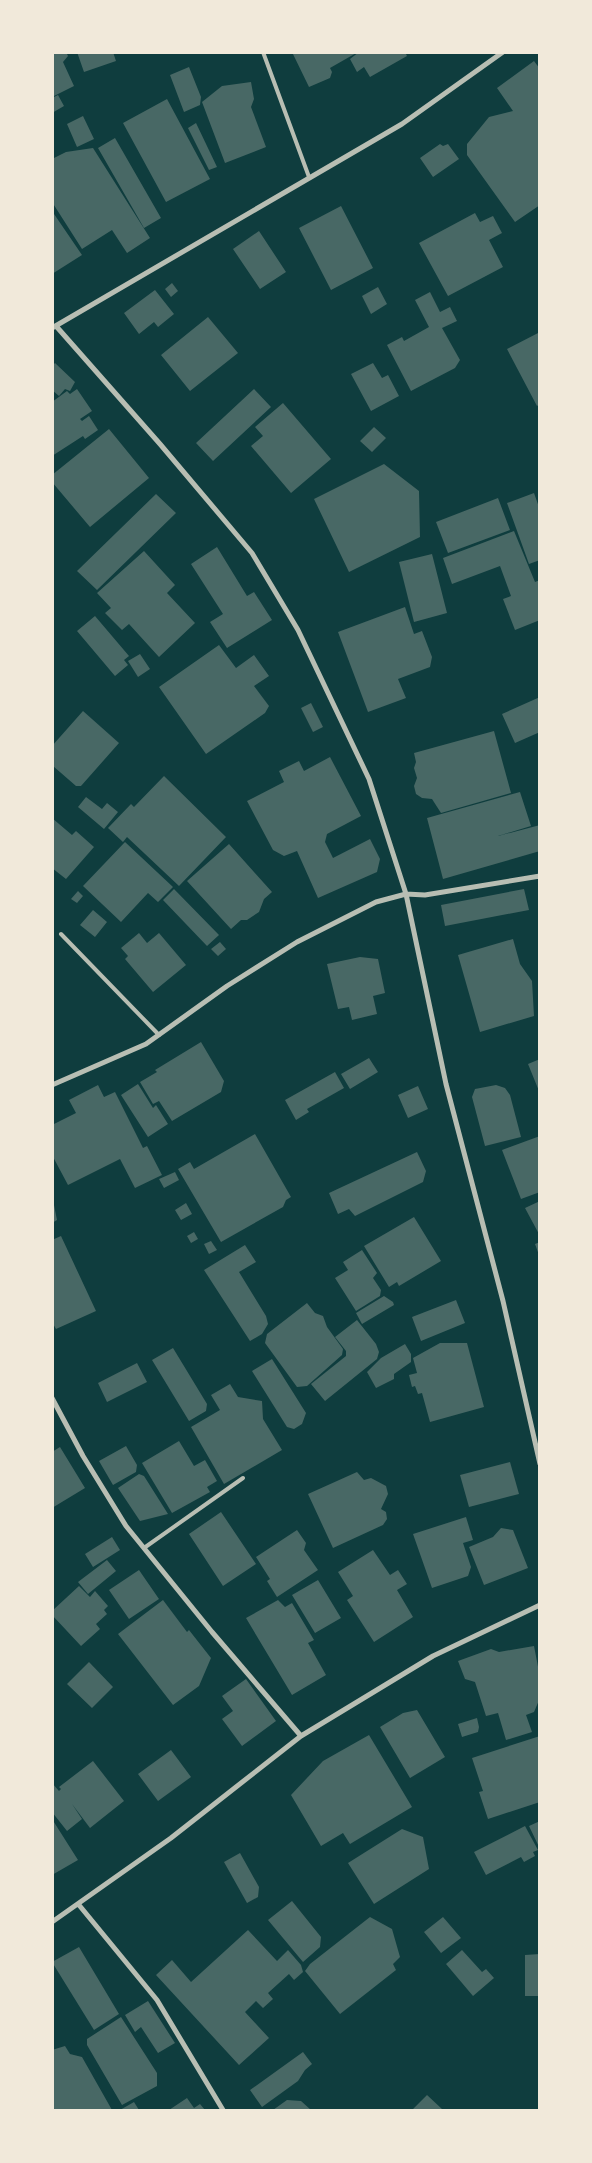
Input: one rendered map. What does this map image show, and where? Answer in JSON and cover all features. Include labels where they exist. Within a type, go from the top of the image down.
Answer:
[{"type":"street","points":[[503,52],[402,124],[54,327],[160,444],[252,553],[298,630],[369,779],[406,894],[446,1084],[503,1301],[540,1464]]},
{"type":"street","points":[[52,1086],[146,1044],[227,986],[297,942],[376,902],[406,894],[425,895],[540,876]]},
{"type":"street","points":[[52,1398],[83,1456],[121,1518],[212,1632],[301,1736]]},
{"type":"street","points":[[52,1922],[79,1905],[171,1838],[301,1736],[433,1656],[540,1604]]},
{"type":"street","points":[[79,1905],[157,2000],[223,2110]]},
{"type":"lane","points":[[263,52],[309,177]]},
{"type":"lane","points":[[61,934],[159,1035]]},
{"type":"lane","points":[[144,1548],[243,1478]]},
{"type":"building","points":[[52,52],[66,52],[68,56],[63,62],[74,86],[52,97]]},
{"type":"building","points":[[77,52],[113,52],[116,61],[84,72]]},
{"type":"building","points":[[292,52],[358,52],[330,68],[332,72],[330,78],[309,87]]},
{"type":"building","points":[[359,52],[405,52],[407,56],[370,77],[364,67],[357,72],[350,59]]},
{"type":"building","points":[[534,61],[540,69],[540,205],[515,222],[467,155],[467,144],[489,117],[513,111],[497,88]]},
{"type":"building","points":[[189,67],[201,97],[200,105],[184,112],[170,75]]},
{"type":"building","points":[[251,82],[254,99],[251,107],[266,147],[225,163],[202,102],[222,86]]},
{"type":"building","points":[[58,95],[64,106],[52,113],[52,98]]},
{"type":"building","points":[[167,99],[210,179],[166,202],[123,123]]},
{"type":"building","points":[[83,116],[94,139],[77,147],[67,124]]},
{"type":"building","points":[[196,123],[217,167],[209,170],[188,128]]},
{"type":"building","points":[[115,138],[161,218],[144,228],[98,148]]},
{"type":"building","points":[[440,144],[443,146],[448,144],[459,159],[433,177],[420,158]]},
{"type":"building","points":[[93,148],[150,238],[127,253],[112,230],[82,249],[52,202],[52,159],[66,152]]},
{"type":"building","points":[[341,206],[373,268],[331,290],[299,228]]},
{"type":"building","points":[[52,211],[82,255],[52,274]]},
{"type":"building","points":[[475,213],[480,222],[493,216],[502,233],[489,240],[503,267],[448,296],[419,243]]},
{"type":"building","points":[[259,231],[286,272],[260,289],[233,249]]},
{"type":"building","points":[[172,283],[178,291],[171,297],[165,289]]},
{"type":"building","points":[[378,287],[387,304],[371,314],[362,296]]},
{"type":"building","points":[[155,290],[174,314],[158,327],[154,322],[139,334],[124,313]]},
{"type":"building","points":[[430,292],[440,312],[450,307],[457,321],[442,328],[460,360],[455,368],[411,391],[387,345],[402,337],[404,341],[429,327],[415,300]]},
{"type":"building","points":[[208,317],[238,353],[190,391],[161,355]]},
{"type":"building","points":[[540,332],[540,404],[537,406],[507,349]]},
{"type":"building","points":[[55,363],[75,382],[70,391],[65,389],[59,396],[52,390],[52,366]]},
{"type":"building","points":[[373,363],[382,378],[388,375],[399,396],[371,411],[351,374]]},
{"type":"building","points":[[77,389],[92,411],[80,419],[82,421],[89,416],[98,430],[85,439],[83,436],[52,456],[52,402],[67,391],[70,394]]},
{"type":"building","points":[[254,389],[271,407],[213,461],[196,443]]},
{"type":"building","points":[[283,403],[331,459],[291,493],[251,446],[263,436],[255,427]]},
{"type":"building","points":[[374,427],[386,438],[372,452],[360,441]]},
{"type":"building","points":[[109,429],[149,478],[90,527],[52,482],[52,475]]},
{"type":"building","points":[[384,464],[419,491],[420,537],[349,572],[314,499]]},
{"type":"building","points":[[534,493],[540,510],[540,560],[529,564],[507,503]]},
{"type":"building","points":[[156,494],[176,513],[97,590],[77,571]]},
{"type":"building","points":[[498,498],[510,530],[448,553],[436,522]]},
{"type":"building","points":[[514,531],[535,582],[540,580],[540,620],[515,630],[503,599],[511,596],[500,566],[452,584],[443,558]]},
{"type":"building","points":[[217,547],[247,596],[254,592],[272,620],[227,648],[210,622],[223,614],[191,564]]},
{"type":"building","points":[[144,551],[175,585],[167,593],[195,623],[159,657],[129,624],[122,630],[105,613],[111,608],[97,593]]},
{"type":"building","points":[[432,554],[447,613],[414,622],[399,562]]},
{"type":"building","points":[[405,607],[414,634],[422,631],[432,657],[430,667],[398,679],[406,698],[368,712],[338,632]]},
{"type":"building","points":[[95,616],[129,656],[124,660],[128,665],[115,676],[77,631]]},
{"type":"building","points":[[219,645],[236,668],[254,655],[269,676],[254,686],[269,706],[265,713],[206,754],[159,687]]},
{"type":"building","points":[[140,654],[150,669],[138,677],[128,661]]},
{"type":"building","points":[[540,697],[540,732],[515,743],[502,714]]},
{"type":"building","points":[[311,703],[323,727],[313,732],[301,708]]},
{"type":"building","points":[[83,711],[119,743],[81,786],[76,786],[53,766],[52,746]]},
{"type":"building","points":[[494,731],[511,793],[441,813],[432,799],[422,798],[416,794],[414,786],[417,778],[414,768],[416,762],[414,753]]},
{"type":"building","points":[[330,757],[361,816],[327,834],[325,842],[333,858],[370,839],[380,859],[377,872],[318,898],[297,851],[284,856],[273,850],[247,801],[284,782],[279,771],[299,761],[304,771]]},
{"type":"building","points":[[164,776],[226,837],[179,886],[127,837],[123,842],[108,828],[131,804],[134,807]]},
{"type":"building","points":[[520,792],[531,826],[498,836],[540,825],[540,851],[443,879],[427,818]]},
{"type":"building","points":[[86,797],[102,809],[107,803],[118,812],[104,829],[78,807]]},
{"type":"building","points":[[52,818],[72,835],[76,831],[94,847],[66,879],[52,868]]},
{"type":"building","points":[[125,842],[173,887],[158,902],[148,893],[121,922],[83,886]]},
{"type":"building","points":[[229,844],[272,892],[264,899],[259,912],[247,920],[241,920],[231,929],[187,881]]},
{"type":"building","points":[[174,889],[219,935],[207,946],[163,900]]},
{"type":"building","points":[[524,889],[529,910],[445,926],[441,905]]},
{"type":"building","points":[[78,891],[83,896],[77,903],[71,899]]},
{"type":"building","points":[[93,910],[107,922],[95,937],[80,925]]},
{"type":"building","points":[[139,933],[147,943],[159,933],[186,965],[153,992],[125,959],[128,956],[121,948]]},
{"type":"building","points":[[513,939],[520,964],[532,981],[534,1016],[480,1032],[458,955]]},
{"type":"building","points":[[220,942],[226,949],[218,956],[211,949]]},
{"type":"building","points":[[360,957],[378,959],[385,993],[373,996],[377,1014],[352,1020],[349,1007],[338,1009],[327,964]]},
{"type":"building","points":[[201,1042],[224,1081],[221,1092],[172,1121],[159,1101],[153,1104],[140,1082],[157,1072],[155,1070]]},
{"type":"building","points":[[369,1058],[378,1072],[350,1089],[341,1074]]},
{"type":"building","points":[[540,1059],[540,1091],[539,1091],[528,1064]]},
{"type":"building","points":[[335,1072],[344,1088],[307,1109],[309,1112],[296,1120],[285,1100]]},
{"type":"building","points":[[138,1084],[153,1108],[156,1105],[168,1124],[148,1137],[121,1095]]},
{"type":"building","points":[[98,1085],[104,1097],[115,1092],[143,1148],[147,1146],[162,1175],[135,1188],[120,1159],[68,1185],[52,1155],[52,1125],[76,1113],[69,1100]]},
{"type":"building","points":[[496,1085],[505,1088],[510,1095],[521,1137],[485,1146],[472,1097],[475,1089]]},
{"type":"building","points":[[418,1086],[428,1109],[408,1118],[398,1095]]},
{"type":"building","points":[[255,1134],[291,1197],[286,1200],[283,1207],[221,1242],[178,1169],[190,1162],[194,1169]]},
{"type":"building","points":[[540,1136],[540,1192],[521,1199],[502,1150]]},
{"type":"building","points":[[417,1152],[426,1171],[423,1182],[355,1216],[349,1209],[338,1214],[329,1193]]},
{"type":"building","points":[[175,1172],[179,1180],[164,1188],[159,1179]]},
{"type":"building","points":[[52,1195],[57,1220],[52,1223]]},
{"type":"building","points":[[540,1201],[540,1236],[525,1208]]},
{"type":"building","points":[[186,1203],[192,1214],[181,1220],[175,1210]]},
{"type":"building","points":[[414,1217],[441,1261],[399,1286],[397,1282],[389,1287],[364,1246]]},
{"type":"building","points":[[194,1232],[198,1239],[191,1243],[187,1236]]},
{"type":"building","points":[[61,1236],[96,1311],[56,1329],[52,1322],[52,1240]]},
{"type":"building","points":[[211,1241],[217,1250],[209,1254],[204,1244]]},
{"type":"building","points":[[540,1242],[540,1255],[539,1255],[535,1244]]},
{"type":"building","points":[[245,1245],[256,1262],[239,1272],[266,1316],[268,1324],[262,1334],[250,1341],[204,1270]]},
{"type":"building","points":[[362,1250],[377,1273],[373,1278],[381,1290],[380,1296],[356,1311],[335,1278],[348,1270],[343,1262]]},
{"type":"building","points":[[384,1296],[393,1302],[394,1305],[362,1324],[356,1313]]},
{"type":"building","points":[[456,1300],[465,1323],[421,1341],[412,1317]]},
{"type":"building","points":[[307,1303],[315,1313],[323,1316],[327,1327],[343,1349],[342,1355],[307,1386],[297,1387],[265,1343],[267,1334]]},
{"type":"building","points":[[357,1320],[376,1344],[379,1352],[377,1359],[325,1401],[311,1384],[346,1356],[346,1351],[335,1337]]},
{"type":"building","points":[[440,1343],[467,1343],[484,1407],[430,1422],[422,1393],[418,1394],[415,1386],[412,1387],[409,1375],[417,1373],[413,1358]]},
{"type":"building","points":[[405,1344],[411,1354],[411,1362],[394,1374],[394,1379],[376,1388],[367,1372],[381,1358]]},
{"type":"building","points":[[173,1348],[207,1404],[206,1411],[189,1421],[152,1360]]},
{"type":"building","points":[[272,1359],[306,1413],[302,1424],[294,1429],[287,1427],[252,1371]]},
{"type":"building","points":[[137,1363],[147,1382],[107,1402],[98,1383]]},
{"type":"building","points":[[230,1384],[238,1397],[262,1401],[263,1419],[282,1450],[224,1484],[191,1427],[220,1410],[211,1395]]},
{"type":"building","points":[[179,1441],[194,1466],[205,1460],[217,1481],[207,1487],[210,1492],[172,1513],[142,1463]]},
{"type":"building","points":[[126,1446],[137,1465],[136,1472],[113,1485],[99,1461]]},
{"type":"building","points":[[60,1447],[85,1488],[52,1508],[52,1452]]},
{"type":"building","points":[[510,1462],[519,1494],[469,1507],[460,1475]]},
{"type":"building","points":[[357,1472],[364,1480],[371,1478],[386,1486],[388,1494],[381,1509],[386,1512],[387,1519],[383,1525],[333,1548],[308,1494]]},
{"type":"building","points":[[139,1474],[144,1476],[168,1514],[140,1521],[118,1488]]},
{"type":"building","points":[[221,1512],[256,1564],[223,1586],[189,1534]]},
{"type":"building","points":[[466,1517],[473,1540],[463,1543],[471,1567],[468,1576],[432,1588],[413,1534]]},
{"type":"building","points":[[501,1528],[513,1530],[528,1568],[484,1585],[469,1547],[493,1537]]},
{"type":"building","points":[[297,1530],[306,1543],[304,1550],[318,1570],[277,1597],[267,1581],[270,1579],[256,1557]]},
{"type":"building","points":[[112,1537],[120,1550],[93,1567],[85,1554]]},
{"type":"building","points":[[373,1550],[390,1575],[398,1570],[407,1584],[397,1590],[413,1617],[374,1642],[347,1600],[353,1596],[338,1572]]},
{"type":"building","points":[[107,1560],[116,1571],[88,1594],[78,1582]]},
{"type":"building","points":[[139,1570],[159,1599],[129,1619],[109,1590]]},
{"type":"building","points":[[318,1580],[341,1618],[315,1633],[292,1595]]},
{"type":"building","points":[[79,1586],[90,1597],[95,1591],[108,1606],[104,1610],[107,1614],[96,1624],[100,1629],[81,1646],[52,1615],[52,1611]]},
{"type":"building","points":[[163,1600],[187,1632],[189,1630],[211,1658],[199,1686],[173,1705],[118,1634]]},
{"type":"building","points":[[278,1600],[285,1607],[292,1603],[314,1640],[308,1643],[326,1675],[292,1695],[246,1618]]},
{"type":"building","points":[[534,1646],[540,1677],[540,1698],[534,1712],[526,1715],[532,1732],[506,1740],[498,1713],[486,1716],[475,1682],[465,1679],[458,1661],[491,1649],[499,1652]]},
{"type":"building","points":[[89,1662],[113,1687],[92,1708],[67,1684]]},
{"type":"building","points":[[246,1679],[276,1721],[242,1746],[222,1719],[233,1711],[222,1696]]},
{"type":"building","points":[[417,1710],[445,1757],[410,1778],[380,1727],[403,1713]]},
{"type":"building","points":[[477,1718],[478,1732],[462,1737],[458,1724]]},
{"type":"building","points":[[369,1735],[412,1807],[350,1844],[343,1833],[321,1846],[291,1795],[323,1761]]},
{"type":"building","points":[[540,1736],[540,1802],[488,1819],[479,1792],[483,1791],[472,1758]]},
{"type":"building","points":[[171,1750],[191,1777],[158,1801],[138,1774]]},
{"type":"building","points":[[93,1761],[124,1801],[90,1828],[72,1804],[82,1819],[67,1831],[52,1812],[52,1783],[59,1791],[61,1789],[59,1787]]},
{"type":"building","points":[[52,1819],[78,1860],[52,1875]]},
{"type":"building","points":[[540,1821],[540,1849],[529,1826]]},
{"type":"building","points":[[525,1826],[538,1850],[533,1852],[535,1856],[524,1862],[521,1857],[486,1875],[474,1852]]},
{"type":"building","points":[[402,1829],[423,1837],[429,1869],[374,1904],[348,1863]]},
{"type":"building","points":[[240,1853],[259,1887],[258,1897],[247,1903],[224,1862]]},
{"type":"building","points":[[292,1901],[321,1937],[320,1947],[303,1962],[268,1920]]},
{"type":"building","points":[[370,1917],[392,1929],[400,1957],[393,1964],[396,1970],[340,2014],[305,1971],[310,1964]]},
{"type":"building","points":[[443,1917],[461,1938],[441,1953],[424,1932]]},
{"type":"building","points":[[248,1930],[277,1961],[288,1950],[301,1965],[303,1972],[294,1980],[289,1974],[268,1993],[273,1999],[263,2008],[256,2001],[245,2012],[269,2038],[239,2065],[156,1975],[172,1960],[191,1982]]},
{"type":"building","points":[[79,1947],[119,2014],[94,2030],[52,1962]]},
{"type":"building","points":[[462,1950],[482,1972],[486,1969],[494,1978],[473,1996],[446,1964]]},
{"type":"building","points":[[540,1954],[540,1996],[525,1996],[525,1955]]},
{"type":"building","points":[[148,2001],[175,2043],[158,2053],[141,2027],[135,2032],[125,2015]]},
{"type":"building","points":[[121,2017],[157,2073],[157,2086],[122,2105],[87,2045],[87,2039]]},
{"type":"building","points":[[65,2046],[70,2054],[82,2057],[112,2110],[52,2110],[52,2050]]},
{"type":"building","points":[[303,2052],[312,2064],[305,2070],[298,2081],[262,2107],[250,2090]]},
{"type":"building","points":[[427,2095],[442,2109],[414,2110]]},
{"type":"building","points":[[187,2098],[194,2108],[200,2104],[205,2110],[169,2110]]},
{"type":"building","points":[[287,2100],[301,2101],[311,2110],[273,2110]]},
{"type":"building","points":[[134,2102],[139,2110],[120,2110]]}]
